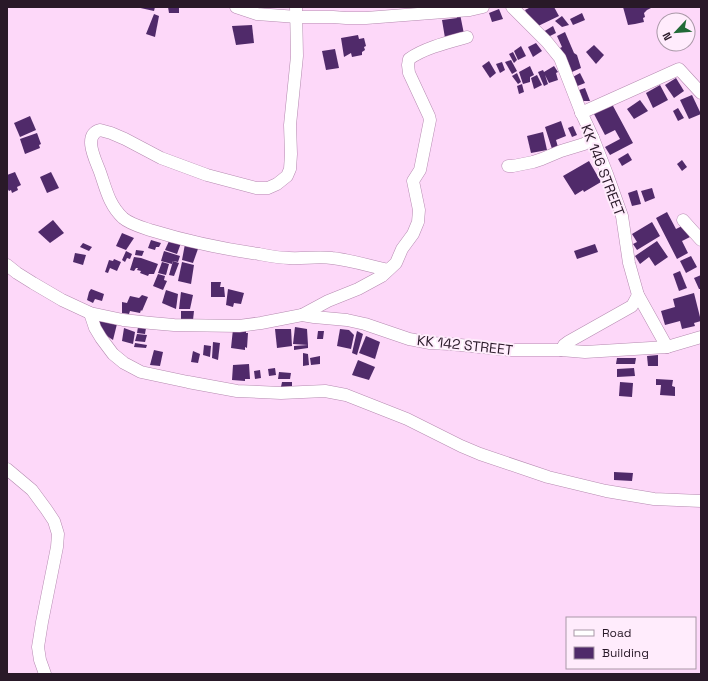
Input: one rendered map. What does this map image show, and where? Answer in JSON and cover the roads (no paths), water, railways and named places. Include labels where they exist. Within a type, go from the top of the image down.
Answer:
[{"type":"street","points":[[236,7],[257,14],[296,12],[346,18],[366,18],[470,10],[483,7]]},
{"type":"street","name":"KK 146 STREET","points":[[515,8],[560,58],[581,113],[593,138],[622,216],[629,263],[638,295],[666,347]]},
{"type":"street","points":[[296,12],[297,56],[290,125],[290,169],[287,176],[277,184],[268,188],[256,188],[207,175],[162,158],[125,139],[100,130],[94,133],[91,140],[91,148],[104,186],[114,208],[124,219],[135,225],[171,236],[233,250],[289,258],[330,257],[388,270]]},
{"type":"street","points":[[302,315],[382,276],[396,263],[402,249],[413,234],[418,222],[420,210],[413,181],[420,170],[430,124],[429,116],[409,73],[409,59],[419,53],[467,38]]},
{"type":"street","points":[[581,113],[679,70],[701,93]]},
{"type":"street","points":[[508,166],[533,162],[584,144],[593,138]]},
{"type":"street","points":[[683,220],[701,240]]},
{"type":"street","name":"KK 142 STREET","points":[[7,264],[33,284],[62,300],[90,313],[123,320],[174,325],[227,327],[261,323],[302,315],[314,318],[346,320],[365,324],[409,339],[430,343],[510,350],[561,350],[585,352],[666,347],[701,337]]},
{"type":"street","points":[[561,350],[568,342],[632,306],[638,295]]},
{"type":"street","points":[[90,313],[95,328],[113,354],[124,363],[141,372],[237,391],[281,393],[325,392],[346,395],[407,419],[480,454],[548,477],[606,491],[654,498],[701,501]]},
{"type":"street","points":[[7,469],[32,490],[54,521],[58,534],[57,547],[38,647],[40,660],[45,674]]}]
